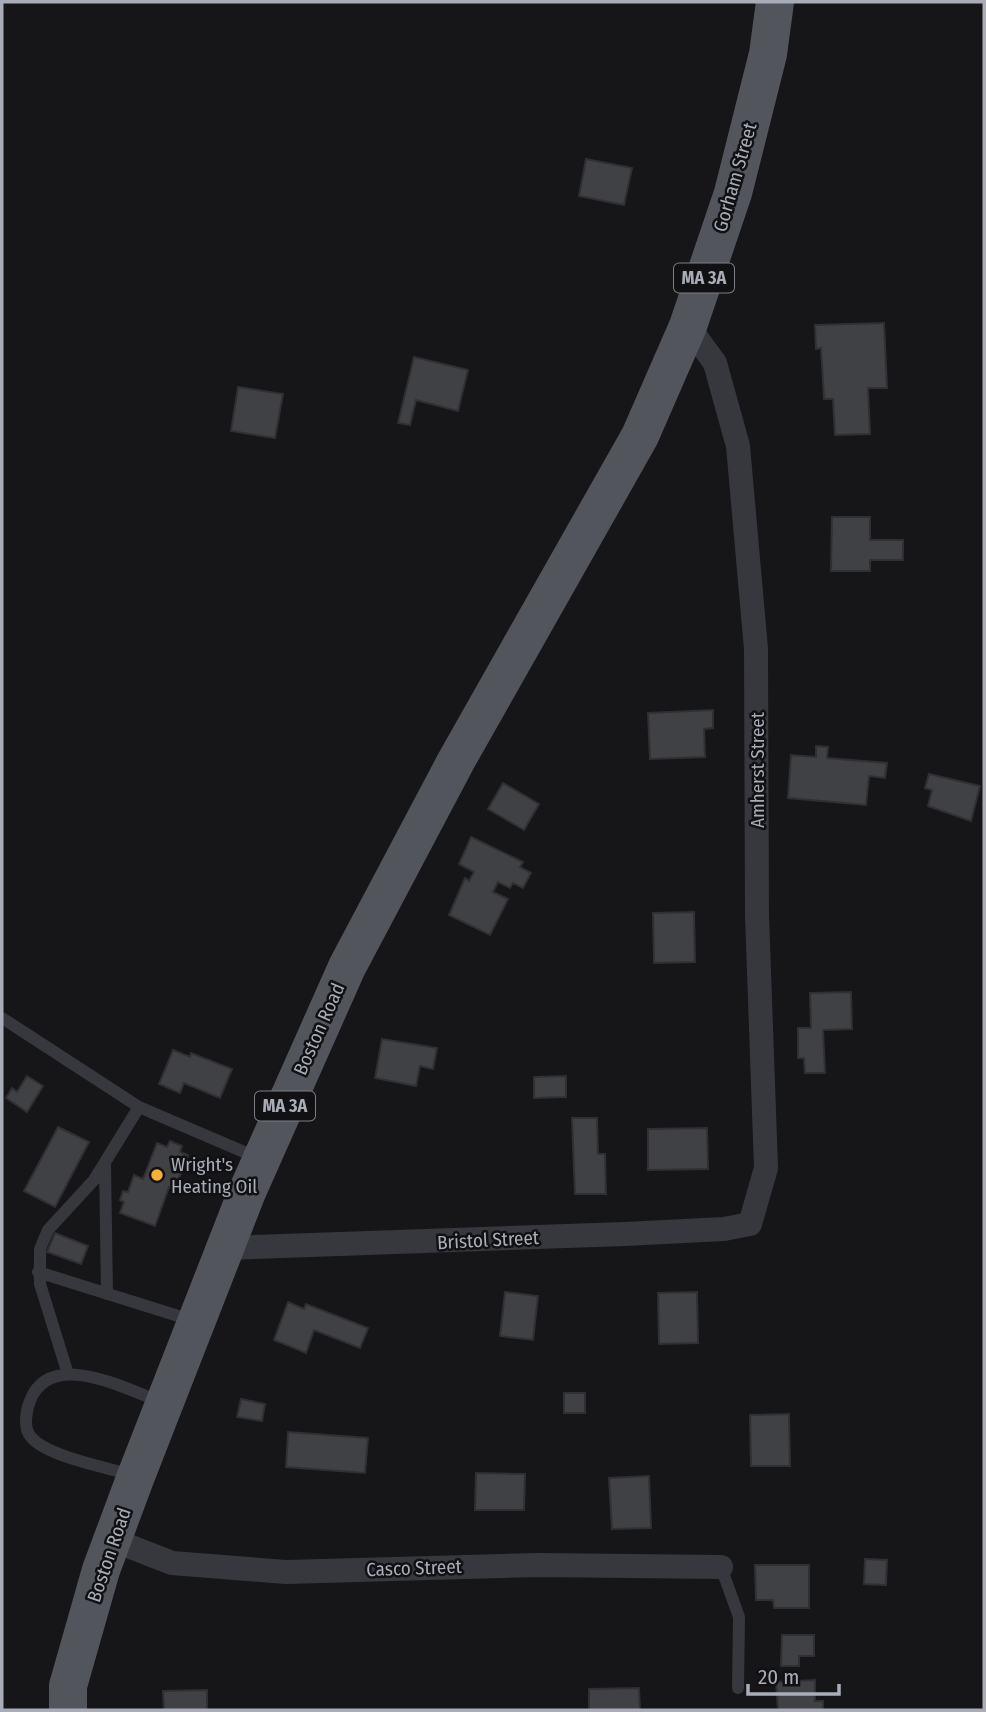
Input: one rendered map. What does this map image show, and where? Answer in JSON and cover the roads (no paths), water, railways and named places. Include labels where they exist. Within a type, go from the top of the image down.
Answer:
[{"type":"main road","name":"Gorham Street","points":[[584,536],[640,436],[688,326],[733,193],[768,54],[775,2]]},
{"type":"main road","name":"Boston Road","points":[[68,1710],[68,1686],[113,1539],[261,1159],[347,967],[456,761],[584,536]]},
{"type":"street","name":"Amherst Street","points":[[688,326],[715,363],[738,446],[756,649],[757,915],[766,1168],[750,1224]]},
{"type":"street","name":"Bristol Street","points":[[225,1248],[611,1235],[724,1229],[750,1224]]},
{"type":"street","name":"Casco Street","points":[[113,1539],[172,1563],[285,1572],[539,1565],[721,1567]]},
{"type":"lane","points":[[2,1018],[139,1107],[261,1159]]},
{"type":"lane","points":[[68,1374],[38,1272],[40,1249],[48,1230],[94,1180],[139,1107]]},
{"type":"lane","points":[[105,1162],[107,1294]]},
{"type":"lane","points":[[38,1272],[196,1322]]},
{"type":"lane","points":[[136,1476],[72,1457],[32,1438],[27,1429],[26,1415],[33,1393],[50,1378],[68,1374],[94,1377],[164,1403]]},
{"type":"lane","points":[[721,1567],[739,1617],[738,1688]]},
{"type":"place","name":"Wright's Heating Oil","points":[[157,1175]]}]
